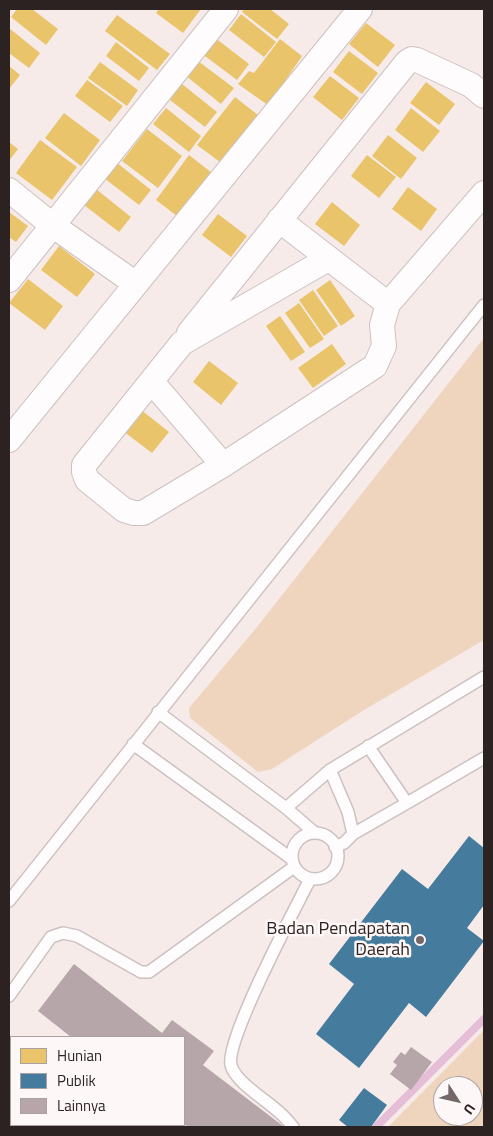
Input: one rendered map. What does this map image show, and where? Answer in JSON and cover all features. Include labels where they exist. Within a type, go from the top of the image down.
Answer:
[{"type":"street","points":[[9,280],[226,9]]},
{"type":"street","points":[[9,440],[360,9]]},
{"type":"street","points":[[480,83],[416,60],[412,59],[407,62],[84,465],[87,480],[124,510],[143,513],[223,465],[375,366],[384,346],[382,326],[388,304],[484,193]]},
{"type":"street","points":[[9,190],[52,225],[136,284]]},
{"type":"street","points":[[279,220],[328,260],[388,304]]},
{"type":"street","points":[[182,343],[328,260]]},
{"type":"street","points":[[152,382],[223,465]]},
{"type":"lane","points":[[9,901],[484,305]]},
{"type":"lane","points":[[286,808],[330,770],[484,677]]},
{"type":"lane","points":[[133,744],[293,863],[298,873],[310,879],[320,878],[329,874],[335,866],[337,857],[331,840],[324,835],[316,833],[286,808],[158,712]]},
{"type":"lane","points":[[368,746],[407,803]]},
{"type":"lane","points":[[335,847],[344,843],[353,834],[484,758]]},
{"type":"lane","points":[[330,770],[348,812],[353,834]]},
{"type":"lane","points":[[9,996],[50,937],[63,933],[77,936],[141,972],[149,972],[293,863],[294,846],[303,836],[316,833]]},
{"type":"lane","points":[[293,1127],[281,1114],[239,1078],[231,1066],[231,1051],[240,1024],[310,879]]},
{"type":"shaded area","points":[[484,338],[484,640],[364,710],[272,769],[258,772],[190,718],[189,708],[257,627]]},
{"type":"shaded area","points":[[484,1030],[484,1127],[388,1127],[433,1082],[433,1126],[483,1126],[483,1076],[438,1076]]},
{"type":"building: Hunian","points":[[17,9],[32,9],[58,29],[46,45],[11,17]]},
{"type":"building: Hunian","points":[[159,9],[201,9],[183,33],[156,13]]},
{"type":"building: Hunian","points":[[244,9],[270,9],[289,24],[277,39],[242,12]]},
{"type":"building: Hunian","points":[[241,14],[276,42],[264,57],[229,30]]},
{"type":"building: Hunian","points":[[117,15],[170,54],[157,70],[105,31]]},
{"type":"building: Hunian","points":[[366,23],[395,45],[378,67],[349,44]]},
{"type":"building: Hunian","points":[[9,28],[40,53],[29,68],[9,53]]},
{"type":"building: Hunian","points":[[214,37],[249,64],[237,80],[201,53]]},
{"type":"building: Hunian","points":[[280,39],[302,56],[285,81],[291,86],[272,108],[238,84],[249,71],[254,73]]},
{"type":"building: Hunian","points":[[116,42],[149,68],[139,81],[106,56]]},
{"type":"building: Hunian","points":[[349,51],[378,73],[362,94],[333,72]]},
{"type":"building: Hunian","points":[[198,61],[234,88],[221,104],[186,76]]},
{"type":"building: Hunian","points":[[100,62],[138,90],[127,106],[88,78]]},
{"type":"building: Hunian","points":[[9,66],[20,75],[9,89]]},
{"type":"building: Hunian","points":[[330,76],[359,98],[342,120],[313,97]]},
{"type":"building: Hunian","points":[[87,80],[123,106],[110,122],[75,96]]},
{"type":"building: Hunian","points":[[426,82],[455,104],[439,125],[410,103]]},
{"type":"building: Hunian","points":[[182,84],[217,112],[205,127],[170,100]]},
{"type":"building: Hunian","points":[[235,97],[258,115],[220,162],[197,145]]},
{"type":"building: Hunian","points":[[166,108],[201,136],[189,152],[153,124]]},
{"type":"building: Hunian","points":[[411,108],[440,131],[423,152],[395,130]]},
{"type":"building: Hunian","points":[[64,113],[100,140],[81,166],[45,138]]},
{"type":"building: Hunian","points":[[147,129],[182,156],[158,188],[122,161]]},
{"type":"building: Hunian","points":[[388,135],[417,158],[401,179],[372,156]]},
{"type":"building: Hunian","points":[[40,140],[77,167],[52,200],[16,173]]},
{"type":"building: Hunian","points":[[9,142],[18,149],[9,161]]},
{"type":"building: Hunian","points":[[189,155],[212,173],[177,216],[156,200]]},
{"type":"building: Hunian","points":[[367,155],[396,177],[379,198],[351,176]]},
{"type":"building: Hunian","points":[[116,162],[151,190],[139,205],[104,178]]},
{"type":"building: Hunian","points":[[408,187],[437,209],[421,231],[392,209]]},
{"type":"building: Hunian","points":[[96,189],[131,217],[119,232],[84,205]]},
{"type":"building: Hunian","points":[[332,202],[360,225],[344,246],[315,224]]},
{"type":"building: Hunian","points":[[9,212],[28,226],[16,242],[9,237]]},
{"type":"building: Hunian","points":[[218,214],[247,236],[231,257],[202,235]]},
{"type":"building: Hunian","points":[[59,246],[95,274],[77,297],[41,270]]},
{"type":"building: Hunian","points":[[28,279],[63,306],[45,330],[9,303]]},
{"type":"building: Hunian","points":[[330,280],[355,316],[341,326],[316,290]]},
{"type":"building: Hunian","points":[[313,290],[338,326],[324,336],[299,300]]},
{"type":"building: Hunian","points":[[299,303],[324,339],[310,348],[285,313]]},
{"type":"building: Hunian","points":[[280,316],[305,352],[291,361],[266,326]]},
{"type":"building: Hunian","points":[[332,344],[346,364],[313,388],[298,368]]},
{"type":"building: Hunian","points":[[209,361],[238,383],[221,405],[193,382]]},
{"type":"building: Hunian","points":[[140,409],[169,432],[152,453],[123,431]]},
{"type":"building: Publik","points":[[469,836],[484,848],[484,905],[467,928],[484,941],[426,1017],[409,1003],[359,1068],[316,1034],[354,984],[329,964],[402,869],[428,889]]},
{"type":"building: Publik","points":[[364,1088],[387,1105],[371,1127],[348,1127],[339,1120]]},
{"type":"building: Lainnya","points":[[74,964],[162,1033],[172,1020],[214,1051],[203,1065],[283,1126],[188,1127],[185,1125],[185,1036],[70,1036],[38,1011]]},
{"type":"building: Lainnya","points":[[411,1047],[432,1062],[411,1090],[390,1074],[397,1065],[393,1062],[401,1052],[405,1055]]},
{"type":"waterway","points":[[376,1127],[484,1019]]},
{"type":"place","name":"Badan Pendapatan Daerah","points":[[420,940]]}]
